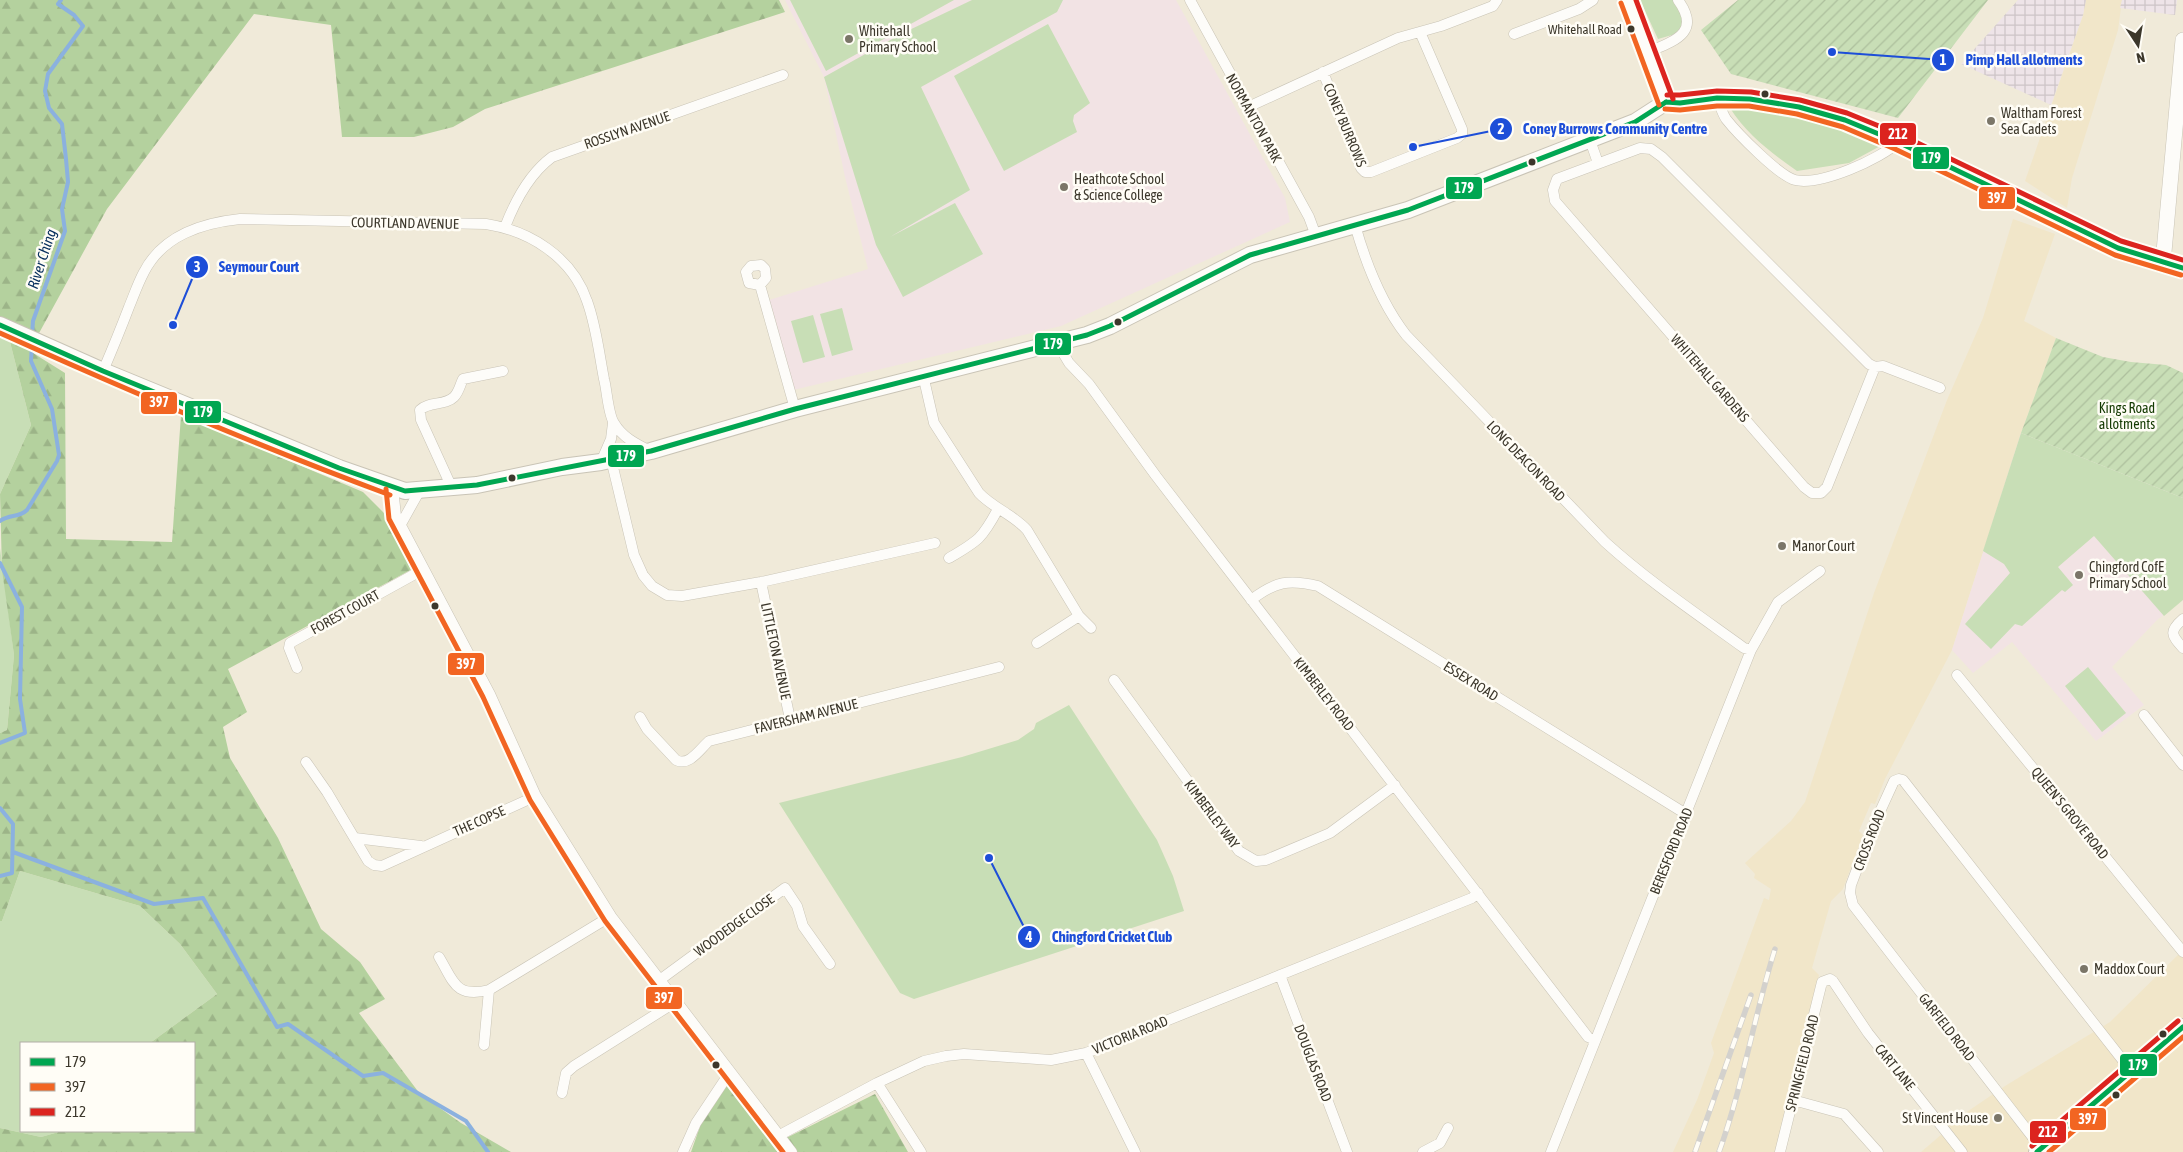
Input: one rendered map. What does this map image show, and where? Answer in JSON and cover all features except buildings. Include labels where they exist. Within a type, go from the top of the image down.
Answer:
[{"type":"main road","points":[[1628,0],[1666,102]]},
{"type":"main road","points":[[2163,264],[2183,40]]},
{"type":"main road","points":[[7,328],[103,371],[339,468],[393,488],[420,490],[477,486],[562,467],[651,451],[795,409],[923,375],[1057,343],[1110,326],[1247,256],[1424,204],[1636,122],[1666,102],[1690,102],[1716,98],[1750,99],[1799,107],[1845,120],[1898,142],[2118,248],[2163,264],[2183,268]]},
{"type":"main road","points":[[2038,1151],[2183,1027]]},
{"type":"street","points":[[1248,107],[1398,38],[1441,26],[1493,6],[1497,0]]},
{"type":"street","points":[[1514,34],[1579,9],[1593,0]]},
{"type":"street","points":[[1648,52],[1678,38],[1686,29],[1687,15],[1678,0]]},
{"type":"street","name":"NORMANTON PARK","points":[[1193,1],[1248,107],[1309,217],[1316,236]]},
{"type":"street","name":"CONEY BURROWS","points":[[1322,72],[1361,168],[1365,172],[1370,172],[1457,138],[1462,134],[1462,129],[1420,32]]},
{"type":"street","name":"ROSSLYN AVENUE","points":[[505,227],[514,204],[527,184],[543,164],[552,157],[784,74]]},
{"type":"street","points":[[1716,98],[1726,118],[1743,138],[1783,174],[1796,180],[1811,179],[1851,170],[1884,154],[1898,142]]},
{"type":"street","points":[[1590,140],[1598,163]]},
{"type":"street","name":"WHITEHALL GARDENS","points":[[1875,367],[1826,487],[1820,493],[1812,493],[1804,487],[1555,201],[1553,190],[1557,179],[1640,148],[1651,149],[1662,157],[1869,364],[1875,367],[1883,366],[1940,388]]},
{"type":"street","name":"COURTLAND AVENUE","points":[[103,371],[144,270],[173,239],[197,226],[218,221],[240,219],[486,224],[505,227],[526,234],[546,246],[577,279],[587,300],[613,423]]},
{"type":"street","name":"LONG DEACON ROAD","points":[[1355,225],[1363,252],[1389,311],[1406,335],[1605,542],[1630,564],[1691,610],[1744,648],[1751,650]]},
{"type":"street","points":[[760,285],[795,409]]},
{"type":"street","name":"KIMBERLEY ROAD","points":[[1057,343],[1069,363],[1089,384],[1156,476],[1588,1037],[1595,1040]]},
{"type":"street","points":[[452,488],[421,420],[420,410],[424,406],[445,402],[453,398],[463,379],[503,371]]},
{"type":"street","points":[[923,375],[934,423],[979,493],[998,509],[1021,522],[1079,616],[1091,628]]},
{"type":"street","points":[[613,423],[632,443],[651,451]]},
{"type":"street","points":[[613,423],[606,460],[634,555],[643,575],[652,586],[667,595],[682,596],[761,582],[935,543]]},
{"type":"street","points":[[393,488],[396,516],[490,694],[536,796],[611,916],[792,1152]]},
{"type":"street","points":[[401,524],[420,490]]},
{"type":"street","points":[[949,558],[978,541],[987,531],[998,509]]},
{"type":"street","name":"FOREST COURT","points":[[297,668],[288,648],[290,643],[424,569]]},
{"type":"street","name":"BERESFORD ROAD","points":[[1551,1152],[1751,650],[1778,602],[1820,571]]},
{"type":"street","name":"LITTLETON AVENUE","points":[[761,582],[790,719]]},
{"type":"street","name":"ESSEX ROAD","points":[[1251,600],[1270,587],[1284,582],[1300,582],[1318,586],[1686,814]]},
{"type":"street","points":[[1037,643],[1079,616]]},
{"type":"street","points":[[2183,619],[2174,627],[2173,632],[2176,641],[2183,648]]},
{"type":"street","name":"FAVERSHAM AVENUE","points":[[640,717],[647,729],[681,763],[686,762],[709,741],[999,667]]},
{"type":"street","name":"QUEEN'S GROVE ROAD","points":[[1958,675],[2183,952]]},
{"type":"street","name":"KIMBERLEY WAY","points":[[1114,680],[1239,851],[1256,861],[1266,860],[1330,833],[1395,785]]},
{"type":"street","points":[[2144,715],[2183,765]]},
{"type":"street","name":"THE COPSE","points":[[306,762],[355,838],[368,862],[374,865],[382,866],[536,796]]},
{"type":"street","name":"CROSS ROAD","points":[[1853,905],[1850,893],[1851,885],[1886,795],[1894,781],[1903,780],[2132,1072]]},
{"type":"street","points":[[355,838],[422,847]]},
{"type":"street","name":"WOODEDGE CLOSE","points":[[660,979],[785,888],[797,906],[803,926],[830,964]]},
{"type":"street","name":"VICTORIA ROAD","points":[[778,1136],[877,1083],[924,1061],[946,1056],[987,1055],[1039,1060],[1064,1058],[1086,1053],[1478,894]]},
{"type":"street","name":"GARFIELD ROAD","points":[[1853,905],[2038,1151]]},
{"type":"street","points":[[439,956],[457,987],[466,992],[476,993],[489,990],[611,916]]},
{"type":"street","name":"DOUGLAS ROAD","points":[[1280,975],[1347,1152]]},
{"type":"street","name":"SPRINGFIELD ROAD","points":[[1780,1152],[1822,982],[1830,979]]},
{"type":"street","name":"CART LANE","points":[[1830,979],[1868,1033],[1962,1152]]},
{"type":"street","points":[[484,1045],[489,990]]},
{"type":"street","points":[[562,1092],[566,1073],[574,1066],[677,1001]]},
{"type":"street","points":[[1086,1053],[1135,1152]]},
{"type":"street","points":[[683,1152],[696,1123],[730,1072]]},
{"type":"street","points":[[877,1083],[920,1152]]},
{"type":"street","points":[[1793,1100],[1844,1114],[1878,1152]]},
{"type":"street","points":[[1423,1152],[1440,1143],[1448,1128]]},
{"type":"shaded area","name":"Heathcote School & Science College","points":[[785,0],[1176,0],[1285,198],[1290,222],[1061,326],[789,391],[766,301],[868,269],[845,177],[824,77]]},
{"type":"shaded area","points":[[2018,0],[2086,0],[2083,15],[2051,105],[1961,64]]},
{"type":"shaded area","points":[[2086,0],[2122,0],[2118,30],[2072,178],[2067,208],[2025,181],[2083,15]]},
{"type":"shaded area","points":[[2122,0],[2177,0],[2175,15],[2120,8]]},
{"type":"shaded area","points":[[2013,219],[2055,234],[2024,321],[2056,338],[2021,433],[1952,650],[1885,779],[1875,804],[1871,803],[1859,831],[1863,835],[1843,889],[1831,901],[1812,968],[1819,975],[1775,1152],[1673,1152],[1697,1100],[1714,1053],[1711,1043],[1764,898],[1769,900],[1771,889],[1754,878],[1755,874],[1745,863],[1791,821],[1805,802],[1874,593],[1947,400],[1983,318]]},
{"type":"shaded area","name":"Chingford CofE Primary School","points":[[2021,433],[2183,498],[2183,600],[2157,620],[2112,667],[2144,705],[2096,741],[2012,642],[1973,673],[1952,650]]},
{"type":"shaded area","points":[[2183,950],[2183,1152],[1921,1152],[1942,1134],[1949,1124],[2005,1086],[2110,1022]]},
{"type":"green space","points":[[0,0],[779,0],[785,12],[485,109],[453,127],[414,137],[342,137],[331,25],[254,14],[107,209],[38,335],[0,320]]},
{"type":"green space","name":"Whitehall Primary School","points":[[790,0],[954,0],[826,71]]},
{"type":"green space","points":[[972,0],[1063,0],[1057,12],[921,87],[970,190],[890,237],[955,203],[983,254],[903,297],[876,245],[824,77],[903,33]]},
{"type":"green space","points":[[1640,0],[1676,0],[1685,22],[1679,33],[1658,39]]},
{"type":"green space","points":[[1738,0],[1988,0],[1898,118],[1731,74],[1701,30]]},
{"type":"green space","points":[[1048,24],[1090,103],[1074,115],[1073,121],[1077,132],[1004,171],[954,76]]},
{"type":"green space","points":[[1730,108],[1768,111],[1840,127],[1884,144],[1849,163],[1797,171],[1752,135]]},
{"type":"green space","points":[[842,308],[853,350],[832,356],[820,314]]},
{"type":"green space","points":[[813,315],[825,357],[803,363],[791,321]]},
{"type":"green space","points":[[0,334],[9,338],[31,425],[0,494]]},
{"type":"green space","points":[[9,338],[65,373],[66,539],[172,542],[181,415],[363,492],[384,513],[416,567],[228,669],[247,712],[223,727],[230,758],[278,838],[321,929],[360,962],[385,999],[359,1013],[420,1094],[461,1123],[511,1152],[0,1152],[0,1128],[41,1137],[58,1132],[195,1132],[195,1042],[151,1042],[217,994],[180,944],[140,906],[20,871],[2,921],[0,921],[0,733],[7,730],[14,655],[2,570],[0,494],[31,425]]},
{"type":"green space","name":"Kings Road allotments","points":[[2056,338],[2103,357],[2166,365],[2183,373],[2183,498],[2021,433]]},
{"type":"green space","points":[[2021,433],[2183,498],[2183,600],[2164,616],[2094,536],[2058,567],[2073,585],[2065,592],[2062,590],[2022,626],[2015,624],[1991,649],[1965,624],[2010,573],[2004,564],[1983,551]]},
{"type":"green space","points":[[0,548],[14,655],[7,730],[0,733]]},
{"type":"green space","points":[[2088,667],[2126,713],[2102,732],[2065,686]]},
{"type":"green space","points":[[1069,705],[1157,840],[1173,876],[1184,911],[914,999],[900,993],[779,803],[962,757],[1018,740],[1034,729],[1036,723]]},
{"type":"green space","points":[[20,871],[140,906],[180,944],[217,994],[151,1042],[20,1042],[20,1132],[58,1132],[41,1137],[0,1128],[0,921],[2,921]]},
{"type":"green space","points":[[732,1076],[776,1143],[875,1094],[908,1152],[691,1152],[703,1118]]},
{"type":"waterway","name":"River Ching","points":[[32,335],[33,321],[65,231],[62,209],[68,182],[62,124],[49,108],[45,91],[48,74],[83,26],[74,15],[58,4],[61,0]]},
{"type":"waterway","name":"River Ching","points":[[0,521],[27,510],[59,455],[52,409],[31,361],[32,345]]},
{"type":"waterway","name":"River Ching","points":[[0,563],[22,607],[20,699],[25,733],[0,743]]},
{"type":"waterway","name":"River Ching","points":[[0,808],[13,824],[12,873],[0,876]]},
{"type":"waterway","points":[[13,852],[154,904],[203,898],[277,1027],[288,1024],[363,1076],[383,1073],[466,1121],[488,1152]]},
{"type":"railway","points":[[1719,1152],[1735,1102],[1775,949]]},
{"type":"railway","points":[[1695,1152],[1751,995]]},
{"type":"transit line","name":"212","points":[[1636,0],[1673,99]]},
{"type":"transit line","name":"397","points":[[1621,3],[1659,105]]},
{"type":"transit line","name":"212","points":[[1667,95],[1717,91],[1751,92],[1800,100],[1847,113],[1901,135],[2121,241],[2183,260]]},
{"type":"transit line","name":"179","points":[[1666,102],[1680,103],[1717,98],[1750,99],[1799,107],[1845,120],[1898,142],[2118,248],[2183,268]]},
{"type":"transit line","name":"179","points":[[0,325],[103,371],[339,468],[405,491],[477,485],[651,451],[795,409],[1087,335],[1110,326],[1250,255],[1408,210],[1635,122],[1666,102]]},
{"type":"transit line","name":"397","points":[[1665,109],[1680,110],[1717,106],[1749,106],[1797,114],[1843,127],[1895,149],[2115,255],[2181,275]]},
{"type":"transit line","name":"397","points":[[0,333],[194,417],[390,495]]},
{"type":"transit line","name":"397","points":[[386,489],[389,519],[483,697],[530,800],[605,921],[783,1152]]},
{"type":"transit line","name":"212","points":[[2032,1146],[2178,1021]]},
{"type":"transit line","name":"179","points":[[2037,1152],[2183,1027]]},
{"type":"transit line","name":"397","points":[[2049,1152],[2183,1037]]},
{"type":"place","name":"Whitehall Road","points":[[1631,29]]},
{"type":"place","name":"Whitehall Primary School","points":[[849,39]]},
{"type":"place","name":"Pimp Hall allotments","points":[[1832,52]]},
{"type":"place","name":"Waltham Forest Sea Cadets","points":[[1991,121]]},
{"type":"place","name":"Coney Burrows Community Centre","points":[[1413,147]]},
{"type":"place","name":"Heathcote School & Science College","points":[[1064,187]]},
{"type":"place","name":"Seymour Court","points":[[173,325]]},
{"type":"place","name":"Manor Court","points":[[1782,546]]},
{"type":"place","name":"Chingford CofE Primary School","points":[[2079,575]]},
{"type":"place","name":"Chingford Cricket Club","points":[[989,858]]},
{"type":"place","name":"Maddox Court","points":[[2084,969]]},
{"type":"place","name":"St Vincent House","points":[[1998,1118]]}]
